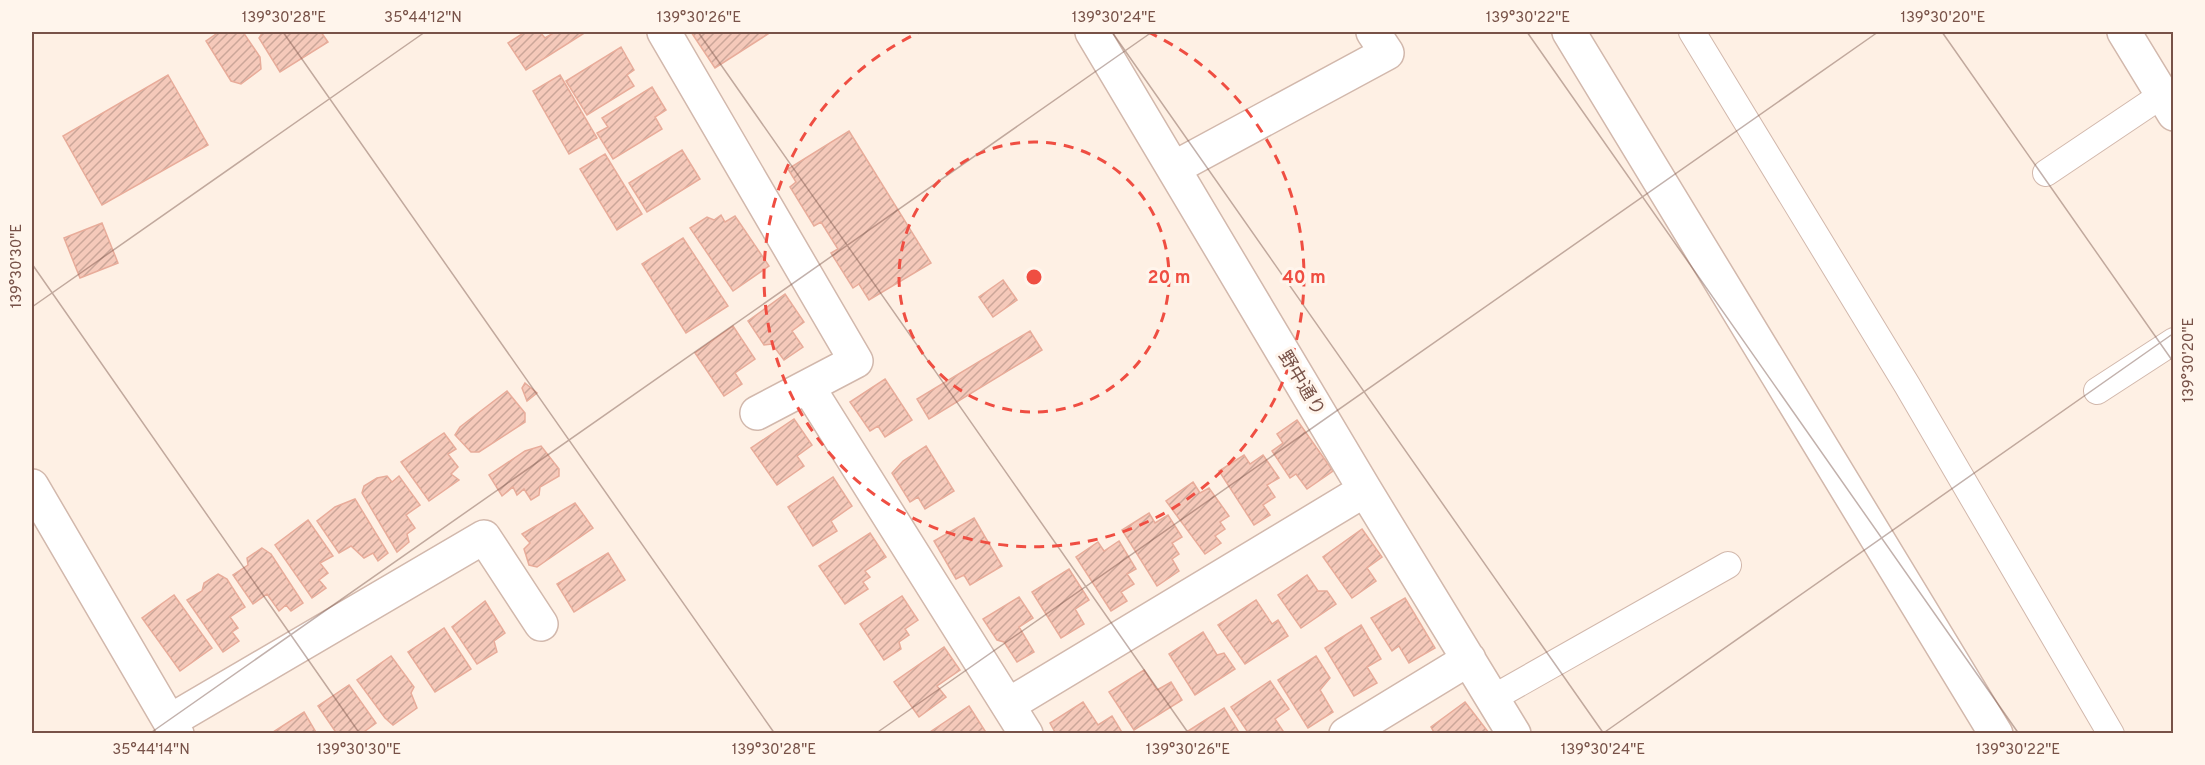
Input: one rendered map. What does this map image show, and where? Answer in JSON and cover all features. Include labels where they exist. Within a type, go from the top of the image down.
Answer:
[{"type":"street","points":[[664,32],[856,361],[757,413]]},
{"type":"street","name":"野中通り","points":[[1092,32],[1365,490],[1514,734]]},
{"type":"street","points":[[1174,168],[1387,52],[1373,32]]},
{"type":"street","points":[[1569,32],[1996,734]]},
{"type":"street","points":[[2124,32],[2168,104]]},
{"type":"street","points":[[808,387],[1026,734]]},
{"type":"street","points":[[32,486],[173,727],[484,537],[541,624]]},
{"type":"street","points":[[1008,705],[1365,490]]},
{"type":"street","points":[[1346,734],[1469,659]]},
{"type":"lane","points":[[1692,32],[1907,385],[2111,734]]},
{"type":"lane","points":[[2046,173],[2168,104]]},
{"type":"lane","points":[[2097,391],[2174,341]]},
{"type":"lane","points":[[1493,698],[1728,565]]},
{"type":"building","points":[[219,32],[243,32],[260,57],[261,69],[241,84],[231,81],[206,41]]},
{"type":"building","points":[[263,32],[321,32],[328,42],[280,72],[259,38]]},
{"type":"building","points":[[525,32],[540,32],[545,38],[555,32],[586,32],[526,70],[508,43]]},
{"type":"building","points":[[691,32],[771,32],[715,68]]},
{"type":"building","points":[[621,47],[634,70],[627,75],[634,86],[587,115],[566,81]]},
{"type":"building","points":[[168,75],[208,145],[102,205],[63,136]]},
{"type":"building","points":[[560,75],[597,138],[569,154],[533,91]]},
{"type":"building","points":[[652,87],[666,110],[655,117],[662,129],[613,159],[597,133],[608,127],[602,118]]},
{"type":"building","points":[[849,131],[931,263],[869,300],[859,284],[853,288],[831,253],[838,249],[821,222],[814,226],[790,187],[796,182],[788,169]]},
{"type":"building","points":[[682,150],[700,179],[647,212],[629,183]]},
{"type":"building","points":[[605,154],[642,214],[617,230],[580,169]]},
{"type":"building","points":[[721,215],[725,222],[735,216],[769,266],[733,291],[690,228],[707,217],[714,220]]},
{"type":"building","points":[[102,223],[118,263],[80,278],[64,238]]},
{"type":"building","points":[[683,238],[728,306],[686,333],[642,264]]},
{"type":"building","points":[[1003,280],[1017,300],[993,317],[979,297]]},
{"type":"building","points":[[785,294],[804,322],[792,331],[803,347],[784,360],[772,344],[764,345],[748,321]]},
{"type":"building","points":[[733,326],[755,359],[735,373],[742,384],[724,396],[695,353]]},
{"type":"building","points":[[1030,331],[1042,350],[929,419],[917,399]]},
{"type":"building","points":[[885,379],[912,420],[885,437],[878,426],[870,431],[850,402]]},
{"type":"building","points":[[525,383],[537,393],[527,401],[522,388]]},
{"type":"building","points":[[507,391],[525,413],[525,422],[479,452],[471,452],[455,435],[460,427]]},
{"type":"building","points":[[794,419],[812,445],[797,456],[804,466],[777,485],[751,448]]},
{"type":"building","points":[[1297,420],[1333,471],[1307,489],[1296,474],[1290,478],[1272,451],[1283,443],[1277,434]]},
{"type":"building","points":[[444,433],[456,449],[448,454],[458,467],[451,474],[459,480],[429,501],[401,462]]},
{"type":"building","points":[[541,446],[559,469],[559,476],[540,487],[539,495],[531,500],[524,489],[517,495],[513,487],[502,496],[489,475],[525,451]]},
{"type":"building","points":[[926,446],[954,491],[925,509],[918,497],[910,502],[892,473],[903,461]]},
{"type":"building","points":[[1244,455],[1250,464],[1263,455],[1279,478],[1267,485],[1275,497],[1263,505],[1270,515],[1254,525],[1219,471]]},
{"type":"building","points":[[387,476],[392,482],[399,476],[420,505],[406,515],[415,528],[407,534],[409,542],[397,552],[362,493],[364,486],[377,478]]},
{"type":"building","points":[[833,477],[852,506],[831,521],[837,531],[813,546],[788,507]]},
{"type":"building","points":[[1193,482],[1200,493],[1209,488],[1229,516],[1220,522],[1225,529],[1215,536],[1221,543],[1205,554],[1166,501]]},
{"type":"building","points":[[355,499],[388,553],[378,561],[373,553],[364,558],[351,546],[339,553],[317,521],[335,507]]},
{"type":"building","points":[[575,503],[593,528],[537,567],[529,565],[524,549],[530,543],[522,534]]},
{"type":"building","points":[[1149,513],[1155,523],[1168,515],[1182,537],[1172,543],[1179,554],[1172,559],[1179,571],[1157,586],[1122,530]]},
{"type":"building","points":[[974,518],[1002,566],[970,585],[964,575],[956,579],[934,541]]},
{"type":"building","points":[[308,520],[333,556],[320,563],[328,573],[319,580],[326,588],[312,598],[275,545]]},
{"type":"building","points":[[1362,529],[1382,557],[1367,568],[1376,581],[1352,598],[1323,557]]},
{"type":"building","points":[[870,533],[886,557],[865,571],[870,577],[863,582],[868,589],[845,604],[819,566]]},
{"type":"building","points":[[1119,541],[1136,569],[1127,574],[1134,584],[1121,592],[1127,601],[1111,611],[1076,557],[1098,542],[1104,551]]},
{"type":"building","points":[[262,548],[271,554],[303,603],[291,611],[286,605],[279,611],[267,594],[253,604],[233,575],[248,565],[247,558]]},
{"type":"building","points":[[608,553],[625,580],[574,612],[557,584]]},
{"type":"building","points":[[1069,569],[1089,600],[1075,609],[1084,624],[1061,638],[1032,592]]},
{"type":"building","points":[[218,574],[227,579],[245,607],[230,617],[238,628],[232,632],[239,641],[223,652],[187,600],[202,591],[204,583]]},
{"type":"building","points":[[1307,575],[1318,591],[1327,591],[1336,604],[1301,628],[1278,595]]},
{"type":"building","points":[[174,595],[212,648],[180,671],[142,618]]},
{"type":"building","points":[[902,596],[918,620],[905,629],[909,635],[899,642],[901,649],[884,660],[860,624]]},
{"type":"building","points":[[1019,597],[1033,618],[1019,627],[1034,652],[1017,662],[1004,642],[997,640],[983,619]]},
{"type":"building","points":[[1405,598],[1435,648],[1409,663],[1399,646],[1392,651],[1371,618]]},
{"type":"building","points":[[1256,600],[1272,624],[1278,620],[1288,636],[1245,664],[1218,625]]},
{"type":"building","points":[[485,601],[505,633],[494,641],[497,652],[477,664],[452,627]]},
{"type":"building","points":[[1361,625],[1381,659],[1367,667],[1377,683],[1354,696],[1325,648]]},
{"type":"building","points":[[444,628],[471,669],[435,692],[408,652]]},
{"type":"building","points":[[1203,632],[1217,655],[1224,653],[1235,669],[1195,695],[1169,654]]},
{"type":"building","points":[[944,647],[960,670],[937,686],[946,697],[919,717],[894,682]]},
{"type":"building","points":[[391,656],[414,687],[411,693],[417,708],[393,725],[385,718],[357,680]]},
{"type":"building","points":[[1316,656],[1330,678],[1320,690],[1333,712],[1308,728],[1278,680]]},
{"type":"building","points":[[1144,670],[1157,690],[1171,682],[1182,700],[1134,730],[1109,692]]},
{"type":"building","points":[[1270,681],[1289,709],[1275,719],[1285,734],[1249,734],[1231,707]]},
{"type":"building","points":[[349,685],[376,723],[361,734],[337,734],[318,706]]},
{"type":"building","points":[[1083,702],[1098,725],[1112,716],[1123,734],[1056,734],[1050,723]]},
{"type":"building","points":[[1465,702],[1489,733],[1435,734],[1431,727]]},
{"type":"building","points":[[969,706],[987,734],[927,734]]},
{"type":"building","points":[[1224,708],[1240,734],[1185,734],[1185,733]]},
{"type":"building","points":[[304,712],[317,734],[270,734]]}]
